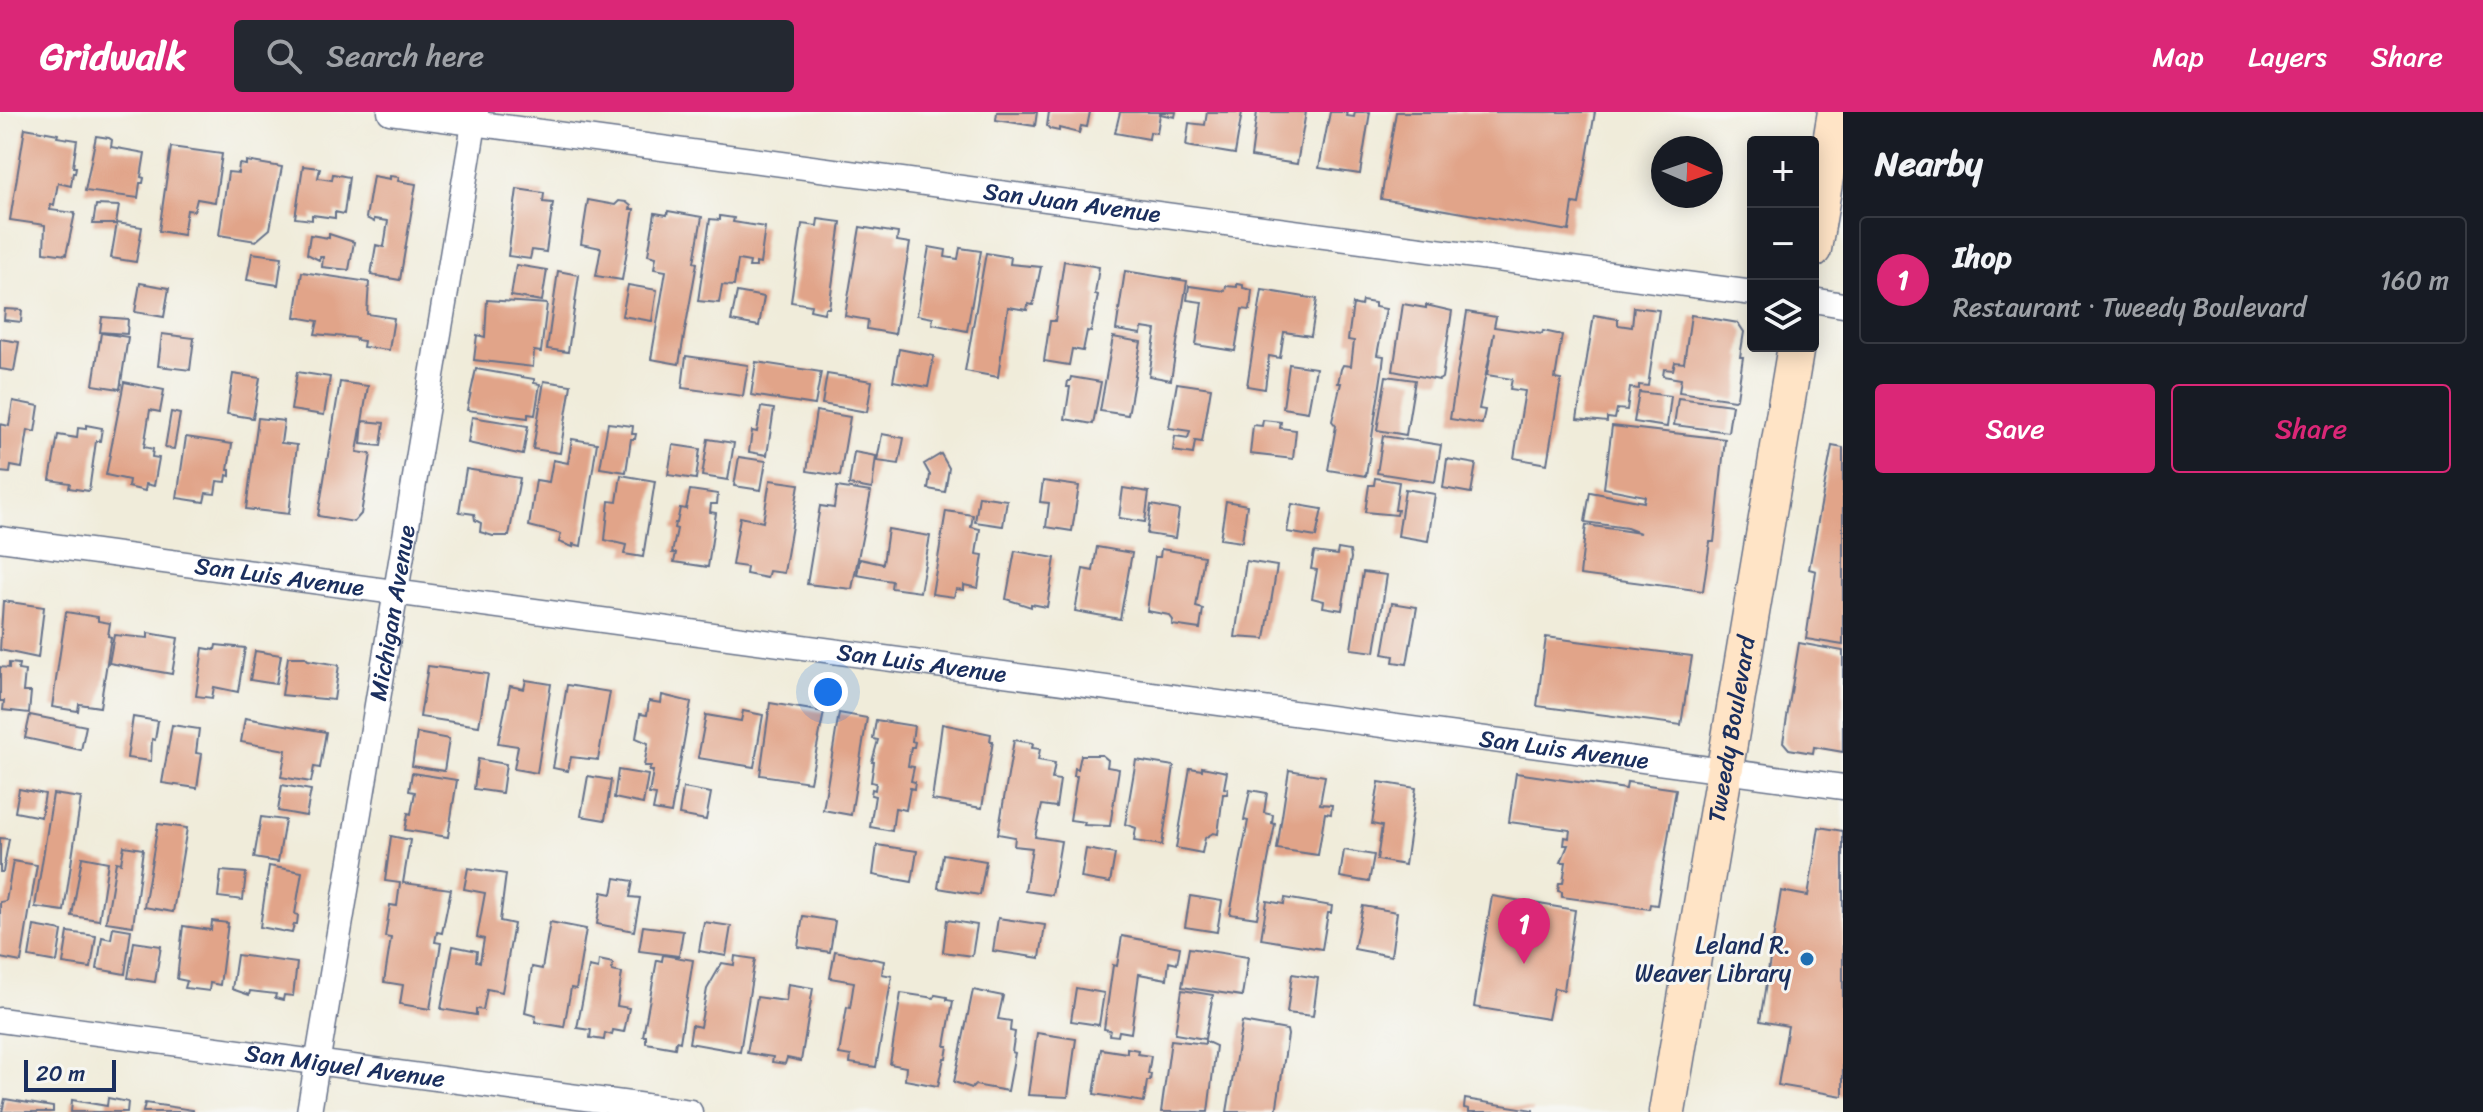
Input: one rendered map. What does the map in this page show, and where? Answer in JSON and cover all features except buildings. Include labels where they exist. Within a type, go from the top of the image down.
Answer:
[{"type":"main road","points":[[1819,213],[1836,112]]},
{"type":"main road","name":"Tweedy Boulevard","points":[[1667,1112],[1795,352]]},
{"type":"street","name":"San Juan Avenue","points":[[390,112],[475,118],[1747,292]]},
{"type":"street","name":"Michigan Avenue","points":[[309,1112],[475,118]]},
{"type":"street","points":[[1819,301],[1843,305]]},
{"type":"street","name":"San Luis Avenue","points":[[0,539],[1843,787]]},
{"type":"street","name":"San Miguel Avenue","points":[[0,1020],[690,1112]]},
{"type":"place","name":"Leland R. Weaver Library","points":[[1807,959]]},
{"type":"place","name":"Ihop","points":[[1524,964]]}]
